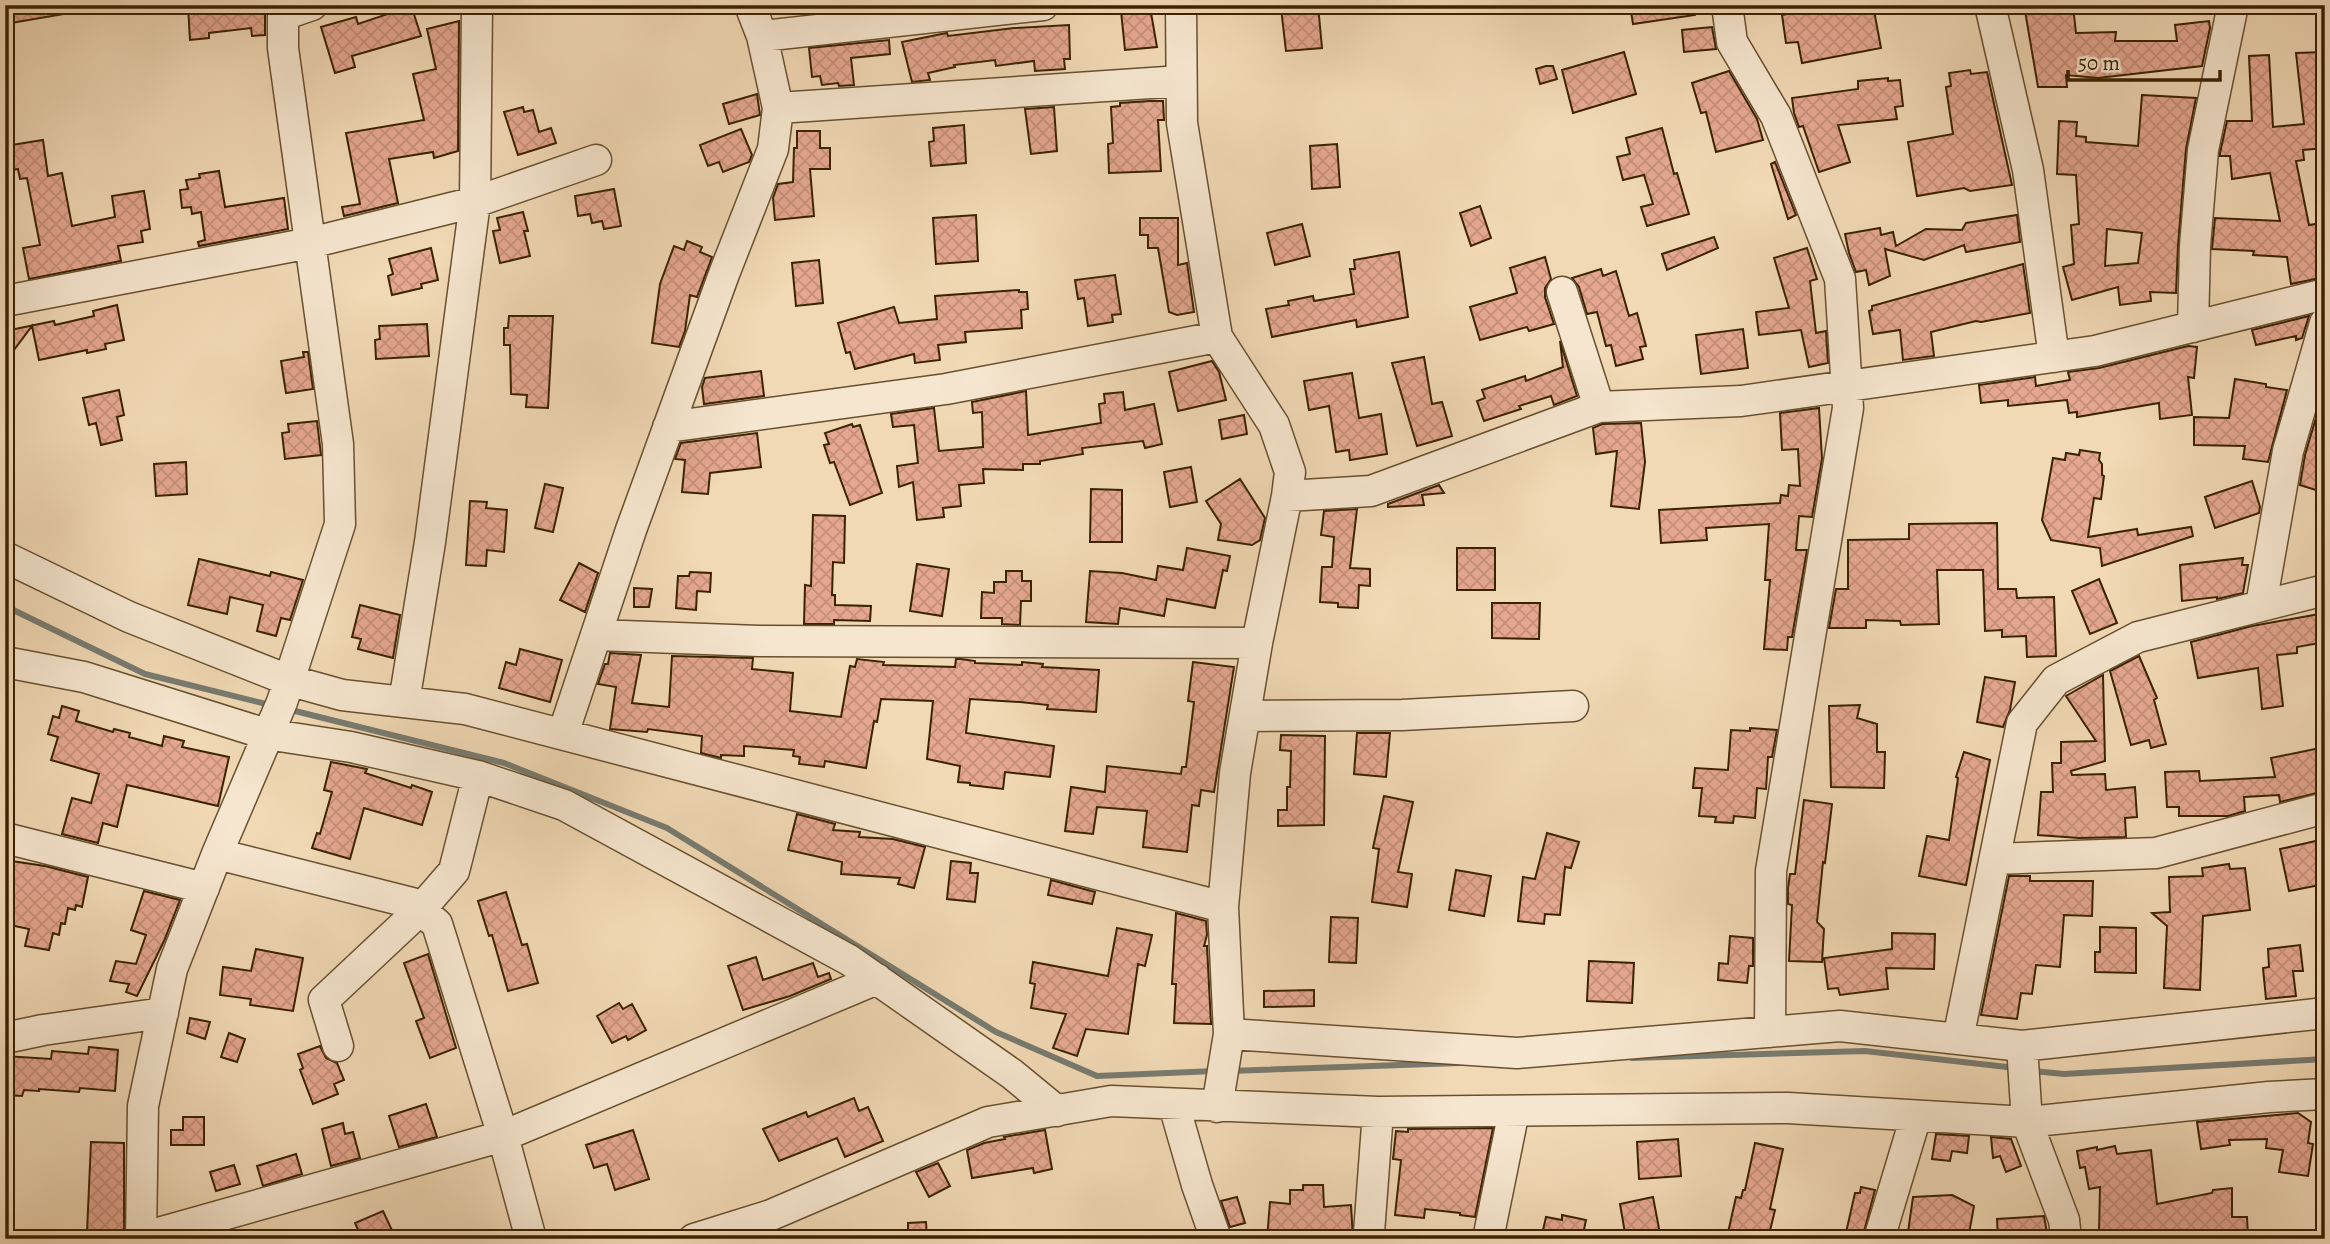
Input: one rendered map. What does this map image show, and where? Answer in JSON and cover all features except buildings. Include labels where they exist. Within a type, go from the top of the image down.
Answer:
[{"type":"street","points":[[312,5],[283,10],[283,48],[338,444],[340,524],[277,709],[172,969],[143,1106],[141,1238],[503,1136],[877,979]]},
{"type":"street","points":[[404,702],[430,542],[475,202],[477,5]]},
{"type":"street","points":[[563,734],[668,427],[773,149],[778,108],[762,36],[750,5]]},
{"type":"street","points":[[762,36],[1044,5]]},
{"type":"street","points":[[1181,5],[1182,123],[1217,337],[1274,425],[1290,472],[1235,773],[1223,907],[1228,1042],[1218,1102]]},
{"type":"street","points":[[1727,5],[1732,42],[1776,116],[1840,279],[1848,408],[1771,871],[1770,1032]]},
{"type":"street","points":[[1990,5],[2028,170],[2054,357]]},
{"type":"street","points":[[2193,327],[2195,246],[2203,150],[2233,5]]},
{"type":"street","points":[[778,108],[1181,81]]},
{"type":"street","points":[[5,301],[310,243],[475,202],[596,160]]},
{"type":"street","points":[[1562,292],[1599,407]]},
{"type":"street","points":[[1287,496],[1371,491],[1599,407],[1741,401],[2095,351],[2325,294]]},
{"type":"street","points":[[2261,605],[2288,451],[2325,323]]},
{"type":"street","points":[[668,427],[946,389],[1217,337]]},
{"type":"street","points":[[5,556],[129,617],[277,709],[351,747],[478,776],[564,805],[849,960],[1012,1074],[1057,1111]]},
{"type":"street","points":[[1958,1039],[2022,723],[2056,680],[2138,637],[2325,590]]},
{"type":"street","points":[[596,635],[759,641],[1257,643]]},
{"type":"street","points":[[5,662],[277,709],[342,695],[465,709],[1223,907]]},
{"type":"street","points":[[1245,716],[1402,715],[1573,706]]},
{"type":"street","points":[[338,1046],[324,1000],[420,910],[454,871],[478,776]]},
{"type":"street","points":[[1995,859],[2156,853],[2325,808]]},
{"type":"street","points":[[5,838],[204,888]]},
{"type":"street","points":[[217,854],[412,903],[437,924],[503,1136],[531,1239]]},
{"type":"street","points":[[5,1038],[163,1013]]},
{"type":"street","points":[[1228,1042],[1517,1054],[1840,1026],[1958,1039],[2022,1051],[2325,1013]]},
{"type":"street","points":[[2022,1051],[2026,1113],[2064,1220],[2066,1239]]},
{"type":"street","points":[[696,1238],[771,1215],[988,1122],[1111,1101],[1174,1105],[1218,1102],[1378,1112],[1788,1108],[1916,1115],[2026,1113],[2325,1094]]},
{"type":"street","points":[[1174,1105],[1196,1185],[1216,1239]]},
{"type":"street","points":[[1488,1239],[1514,1111]]},
{"type":"street","points":[[1369,1233],[1378,1112]]},
{"type":"street","points":[[1879,1239],[1916,1115]]},
{"type":"waterway","points":[[5,606],[145,674],[270,705]]},
{"type":"waterway","points":[[287,709],[504,763],[667,828],[996,1032],[1097,1076],[1215,1071]]},
{"type":"waterway","points":[[1632,1058],[1865,1051],[2016,1068]]},
{"type":"waterway","points":[[2033,1071],[2064,1074],[2325,1059]]},
{"type":"waterway","points":[[1230,1071],[1460,1063]]}]
